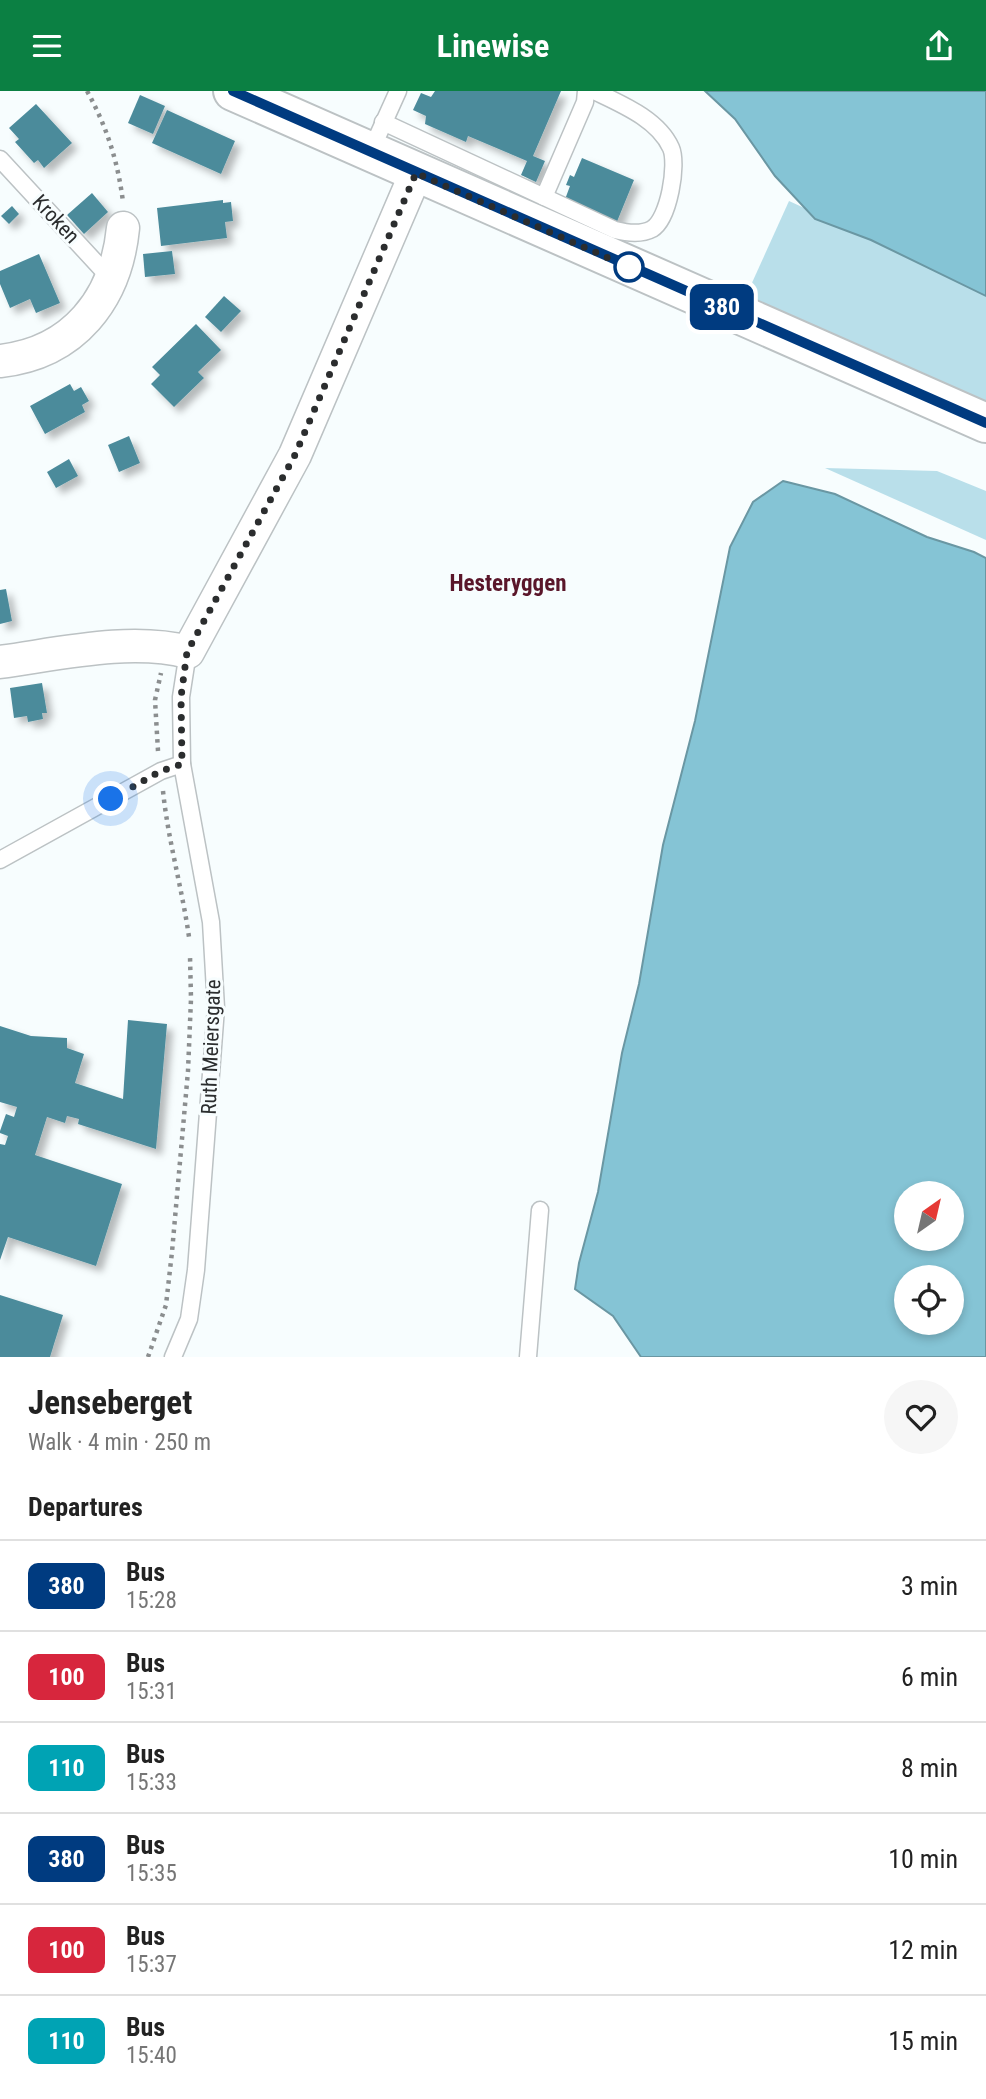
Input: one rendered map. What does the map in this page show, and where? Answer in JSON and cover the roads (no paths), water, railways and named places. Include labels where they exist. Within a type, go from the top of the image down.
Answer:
[{"type":"main road","points":[[233,91],[377,137],[416,173],[986,423]]},
{"type":"street","name":"Ruth Meiersgate","points":[[177,649],[295,455],[416,173]]},
{"type":"street","points":[[0,361],[19,359],[42,351],[76,330],[99,303],[111,279],[121,247],[123,228]]},
{"type":"street","points":[[0,662],[136,645],[177,649]]},
{"type":"lane","points":[[398,91],[377,137],[544,197],[615,230],[629,233],[652,229],[661,218],[674,176],[675,162],[671,146],[643,117],[594,91]]},
{"type":"lane","points":[[544,197],[585,102],[586,91]]},
{"type":"lane","name":"Kroken","points":[[0,159],[111,279]]},
{"type":"lane","name":"Ruth Meiersgate","points":[[173,1357],[189,1319],[197,1270],[216,1008],[211,922],[182,764],[177,649]]},
{"type":"lane","points":[[0,860],[161,771],[182,764]]},
{"type":"lane","points":[[528,1357],[540,1210]]},
{"type":"district","name":"Hesteryggen","points":[[508,583]]}]
